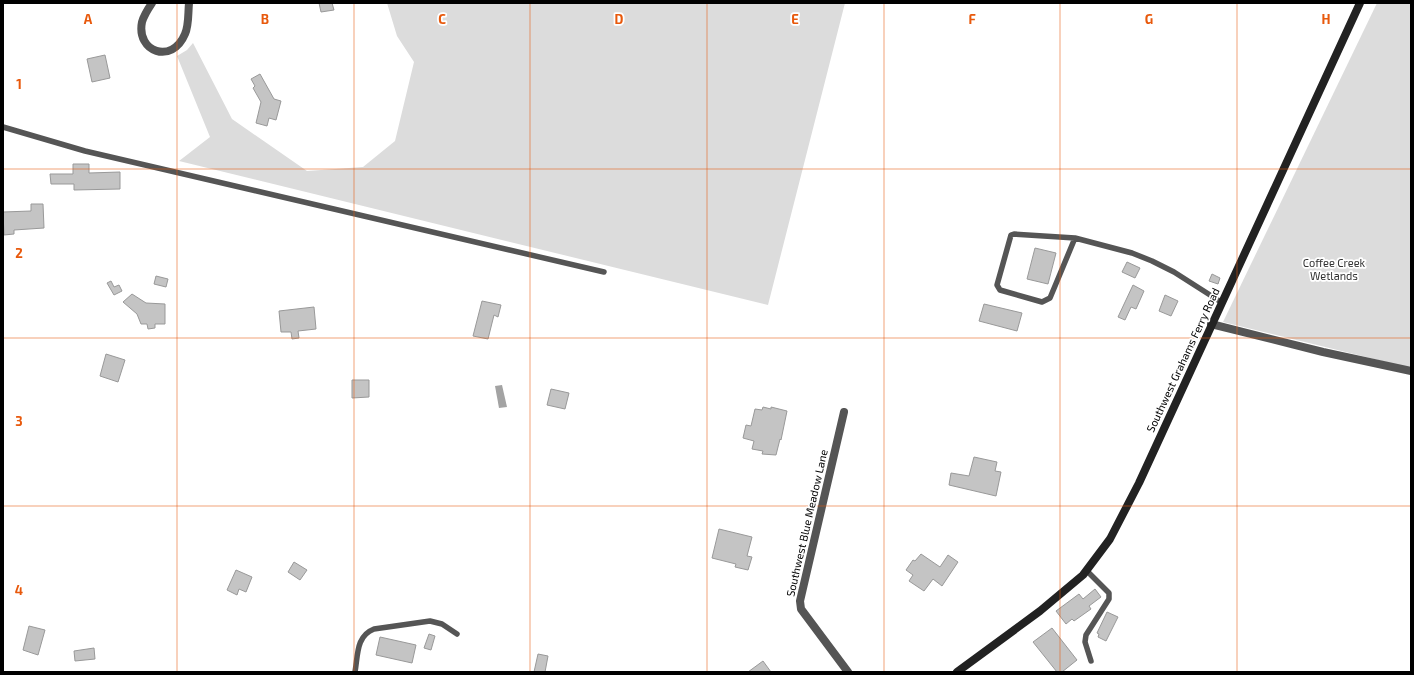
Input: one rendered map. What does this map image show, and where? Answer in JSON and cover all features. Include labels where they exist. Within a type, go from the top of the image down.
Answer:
[{"type":"main road","name":"Southwest Grahams Ferry Road","points":[[957,672],[1062,593],[1086,570],[1110,539],[1129,503],[1360,3]]},
{"type":"street","points":[[152,3],[142,22],[143,40],[151,48],[164,53],[176,48],[186,34],[188,26],[189,3]]},
{"type":"street","points":[[1211,324],[1284,343],[1411,371]]},
{"type":"street","name":"Southwest Blue Meadow Lane","points":[[844,412],[800,600],[801,609],[848,672]]},
{"type":"lane","points":[[3,128],[85,151],[604,272]]},
{"type":"lane","points":[[1075,238],[1048,300],[1042,302],[1000,290],[998,288],[997,286],[1011,236],[1014,234],[1075,238],[1132,253],[1174,272],[1221,302]]},
{"type":"lane","points":[[1086,570],[1109,593],[1109,599],[1086,635],[1085,642],[1091,661]]},
{"type":"lane","points":[[355,672],[360,642],[367,632],[374,629],[430,621],[442,624],[457,634]]},
{"type":"green space","points":[[387,3],[845,3],[768,305],[179,161],[210,137],[177,56],[187,50],[193,43],[232,119],[307,171],[363,167],[395,141],[414,62],[397,36]]},
{"type":"green space","name":"Coffee Creek Wetlands","points":[[1377,3],[1411,3],[1411,368],[1223,322]]},
{"type":"shaded area","points":[[502,385],[507,407],[499,408],[495,386]]},
{"type":"building","points":[[319,3],[332,3],[334,10],[321,12]]},
{"type":"building","points":[[105,55],[110,78],[92,82],[87,59]]},
{"type":"building","points":[[260,74],[274,99],[281,101],[276,120],[269,118],[267,126],[256,123],[261,102],[253,88],[255,86],[251,79]]},
{"type":"building","points":[[73,164],[89,164],[89,173],[120,172],[120,189],[74,190],[74,184],[51,184],[50,174],[73,174]]},
{"type":"building","points":[[31,204],[43,204],[44,228],[14,230],[14,234],[4,235],[3,212],[31,211]]},
{"type":"building","points":[[1035,248],[1056,253],[1048,284],[1027,279]]},
{"type":"building","points":[[1127,262],[1140,268],[1135,278],[1122,272]]},
{"type":"building","points":[[1212,274],[1220,278],[1218,284],[1209,281]]},
{"type":"building","points":[[156,276],[168,279],[166,287],[154,284]]},
{"type":"building","points":[[111,281],[114,287],[119,285],[122,291],[114,295],[107,283]]},
{"type":"building","points":[[1133,285],[1144,291],[1136,309],[1131,307],[1125,320],[1118,317]]},
{"type":"building","points":[[132,294],[146,303],[165,304],[165,324],[155,324],[155,328],[148,329],[147,324],[141,324],[137,314],[123,302]]},
{"type":"building","points":[[1165,295],[1178,301],[1171,316],[1159,311]]},
{"type":"building","points":[[482,301],[501,305],[498,317],[494,315],[488,339],[473,336]]},
{"type":"building","points":[[984,304],[1022,313],[1017,331],[979,321]]},
{"type":"building","points":[[314,307],[316,329],[298,331],[299,338],[292,339],[291,332],[281,332],[279,311]]},
{"type":"building","points":[[106,354],[125,360],[118,382],[100,376]]},
{"type":"building","points":[[352,380],[369,380],[369,397],[352,398]]},
{"type":"building","points":[[551,389],[569,393],[565,409],[547,405]]},
{"type":"building","points":[[763,407],[771,409],[771,407],[787,411],[781,440],[780,439],[776,455],[762,454],[763,451],[752,449],[754,441],[743,438],[746,425],[751,426],[755,409],[762,410]]},
{"type":"building","points":[[974,457],[997,462],[995,471],[1001,472],[996,496],[949,485],[951,473],[969,476]]},
{"type":"building","points":[[719,529],[752,537],[747,556],[752,557],[748,570],[735,567],[736,564],[712,558]]},
{"type":"building","points":[[921,554],[940,567],[948,555],[958,562],[942,586],[933,579],[924,591],[909,581],[913,575],[906,570],[913,560],[915,561]]},
{"type":"building","points":[[294,562],[307,570],[300,580],[288,572]]},
{"type":"building","points":[[236,570],[252,577],[246,592],[239,589],[237,595],[227,590]]},
{"type":"building","points":[[1095,589],[1101,597],[1089,606],[1091,609],[1074,621],[1072,619],[1066,624],[1056,611],[1079,594],[1083,599]]},
{"type":"building","points":[[1107,612],[1118,617],[1106,641],[1098,637],[1099,634],[1097,633]]},
{"type":"building","points":[[29,626],[45,630],[38,655],[23,650]]},
{"type":"building","points":[[1052,628],[1077,660],[1062,672],[1057,672],[1033,642]]},
{"type":"building","points":[[429,634],[435,636],[431,650],[424,648]]},
{"type":"building","points":[[380,637],[416,645],[412,663],[376,655]]},
{"type":"building","points":[[94,648],[95,659],[75,661],[74,651]]},
{"type":"building","points":[[538,654],[548,656],[545,672],[534,672]]},
{"type":"building","points":[[763,661],[771,672],[748,672]]}]
